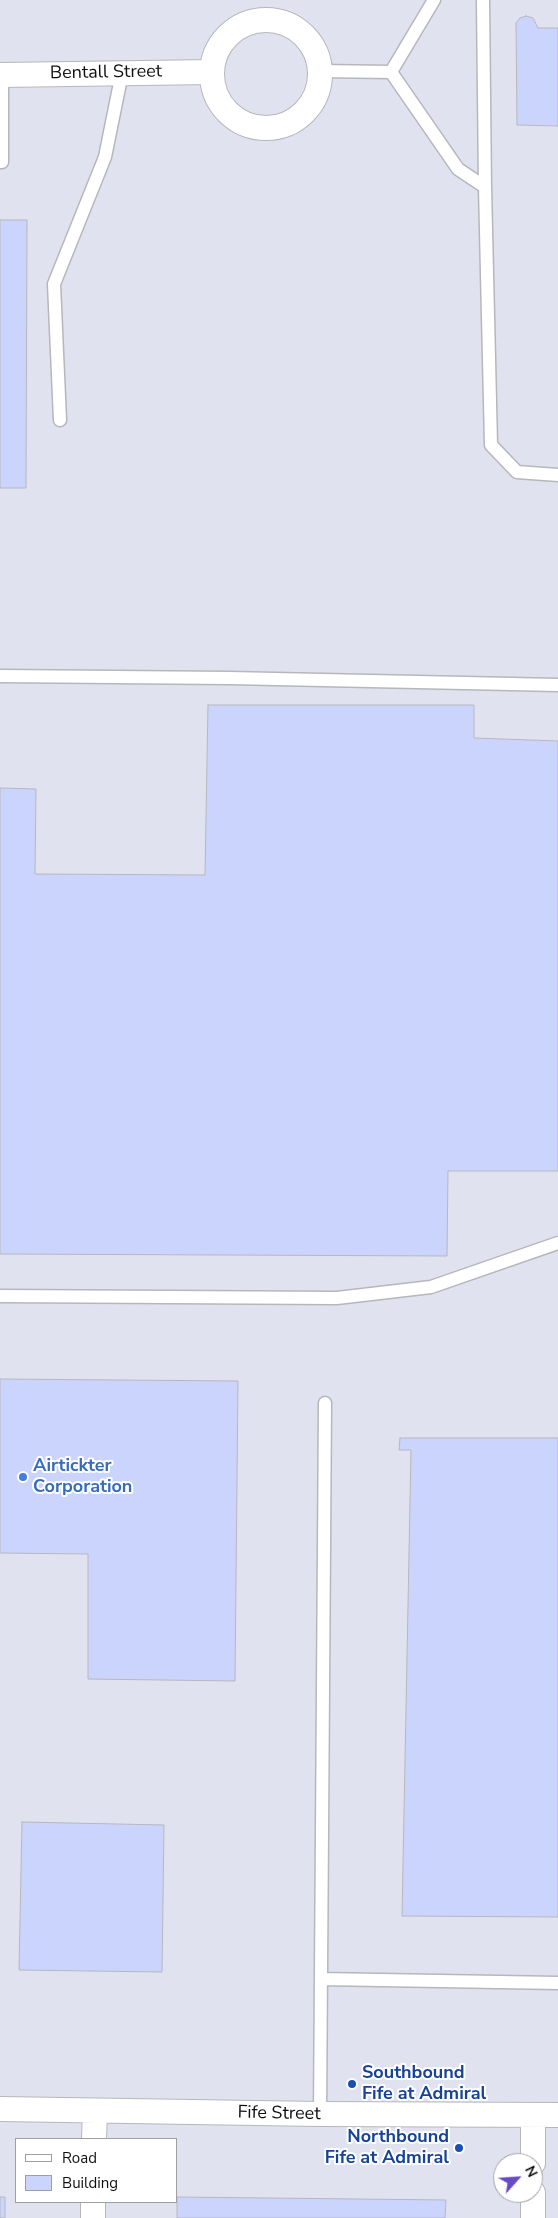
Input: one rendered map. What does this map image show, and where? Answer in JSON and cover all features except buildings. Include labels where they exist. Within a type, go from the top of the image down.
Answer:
[{"type":"street","points":[[262,19],[284,22],[300,31],[313,48],[319,70],[316,95],[306,110],[290,122],[278,127],[251,126],[231,116],[217,98],[212,82],[216,51],[229,34],[250,22],[262,19]]},
{"type":"street","name":"Bentall Street","points":[[1,74],[212,72]]},
{"type":"street","name":"Fife Street","points":[[0,2110],[558,2116]]},
{"type":"street","points":[[94,2138],[95,2111]]},
{"type":"street","points":[[532,2153],[533,2115]]},
{"type":"street","points":[[93,2203],[93,2218]]},
{"type":"street","points":[[533,2203],[533,2218]]},
{"type":"lane","points":[[391,72],[434,0]]},
{"type":"lane","points":[[484,0],[491,445],[517,472],[558,475]]},
{"type":"lane","points":[[319,70],[391,72]]},
{"type":"lane","points":[[391,72],[458,169],[486,187]]},
{"type":"lane","points":[[60,420],[54,284],[105,156],[122,73]]},
{"type":"lane","points":[[0,162],[1,74]]},
{"type":"lane","points":[[0,676],[229,678],[558,685]]},
{"type":"lane","points":[[0,1296],[337,1298],[431,1287],[558,1243]]},
{"type":"lane","points":[[320,2114],[325,1403]]},
{"type":"lane","points":[[321,1979],[558,1983]]},
{"type":"shaded area","points":[[0,0],[558,0],[558,2218],[0,2218]]},
{"type":"place","name":"Airtickter Corporation","points":[[23,1477]]},
{"type":"place","name":"Southbound Fife at Admiral","points":[[352,2084]]},
{"type":"place","name":"Northbound Fife at Admiral","points":[[459,2148]]}]
